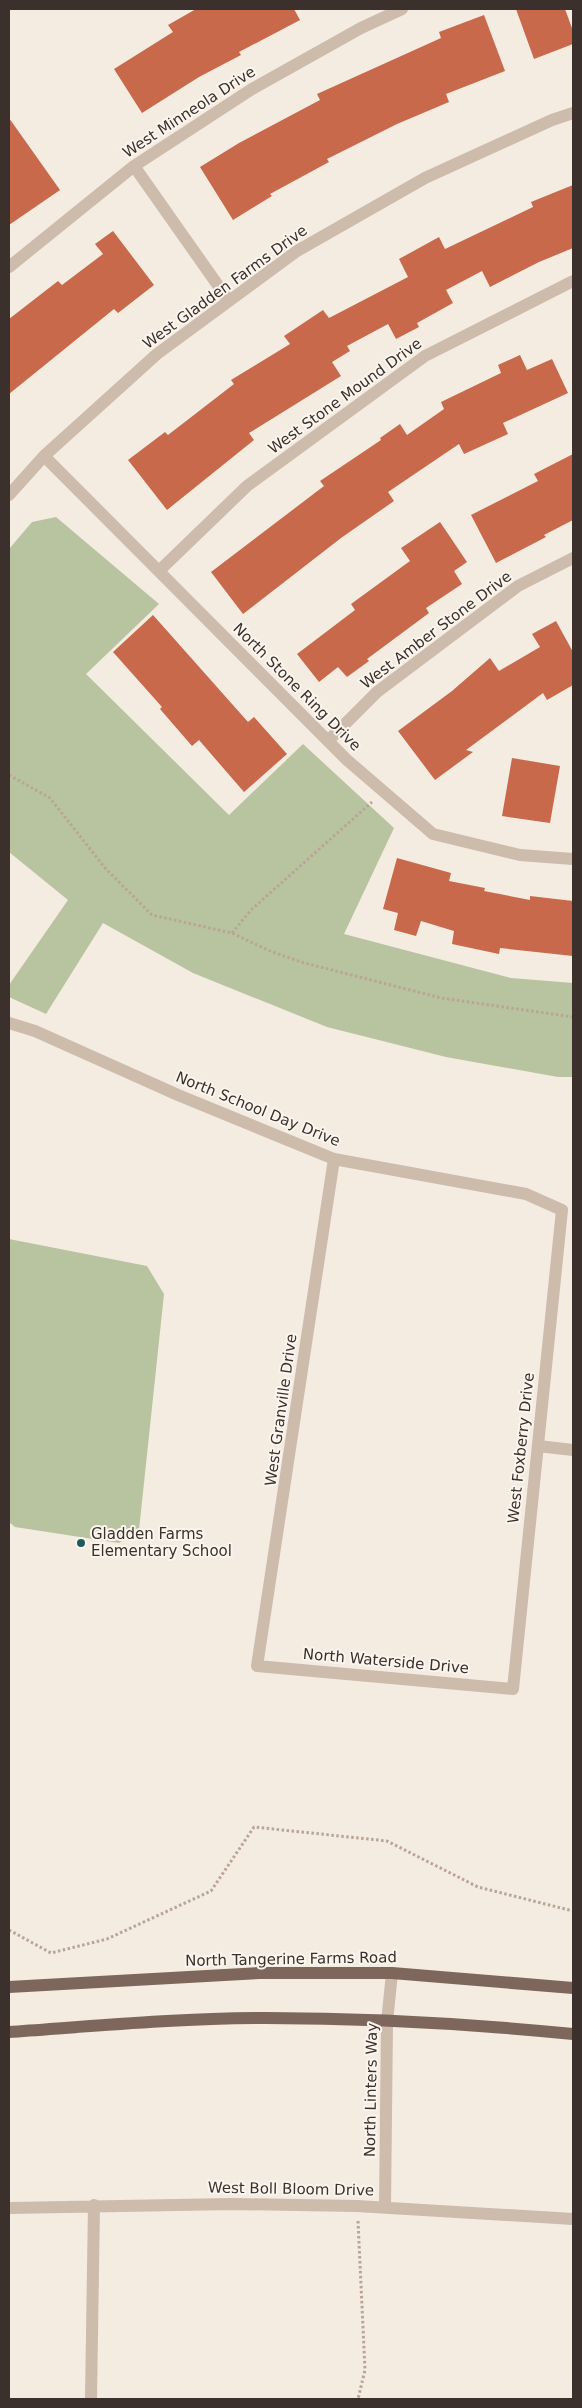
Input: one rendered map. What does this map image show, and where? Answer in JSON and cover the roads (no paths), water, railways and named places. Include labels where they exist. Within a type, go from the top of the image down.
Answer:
[{"type":"main road","name":"North Tangerine Farms Road","points":[[9,1987],[260,1973],[392,1973],[573,1988]]},
{"type":"main road","points":[[9,2032],[122,2024],[266,2018],[387,2022],[573,2034]]},
{"type":"street","name":"West Minneola Drive","points":[[9,267],[134,166],[252,89],[361,28],[402,9]]},
{"type":"street","name":"West Gladden Farms Drive","points":[[9,495],[44,456],[157,354],[297,251],[425,178],[552,120],[573,113]]},
{"type":"street","points":[[134,166],[229,301]]},
{"type":"street","name":"West Stone Mound Drive","points":[[159,571],[247,486],[425,356],[573,281]]},
{"type":"street","name":"North Stone Ring Drive","points":[[44,456],[328,741],[433,834],[520,855],[573,859]]},
{"type":"street","name":"West Amber Stone Drive","points":[[328,741],[377,692],[518,586],[573,558]]},
{"type":"street","name":"North School Day Drive","points":[[9,1023],[35,1031],[178,1095],[334,1159],[526,1194],[562,1210]]},
{"type":"street","name":"West Granville Drive","points":[[257,1666],[273,1577],[334,1159]]},
{"type":"street","name":"West Foxberry Drive","points":[[513,1689],[562,1210]]},
{"type":"street","points":[[538,1446],[573,1450]]},
{"type":"street","name":"North Waterside Drive","points":[[257,1666],[513,1689]]},
{"type":"street","name":"North Linters Way","points":[[385,2207],[387,2022],[392,1973]]},
{"type":"street","points":[[91,2399],[94,2205]]},
{"type":"street","name":"West Boll Bloom Drive","points":[[9,2208],[94,2205],[357,2206],[573,2219]]},
{"type":"place","name":"Gladden Farms Elementary School","points":[[81,1543]]}]
